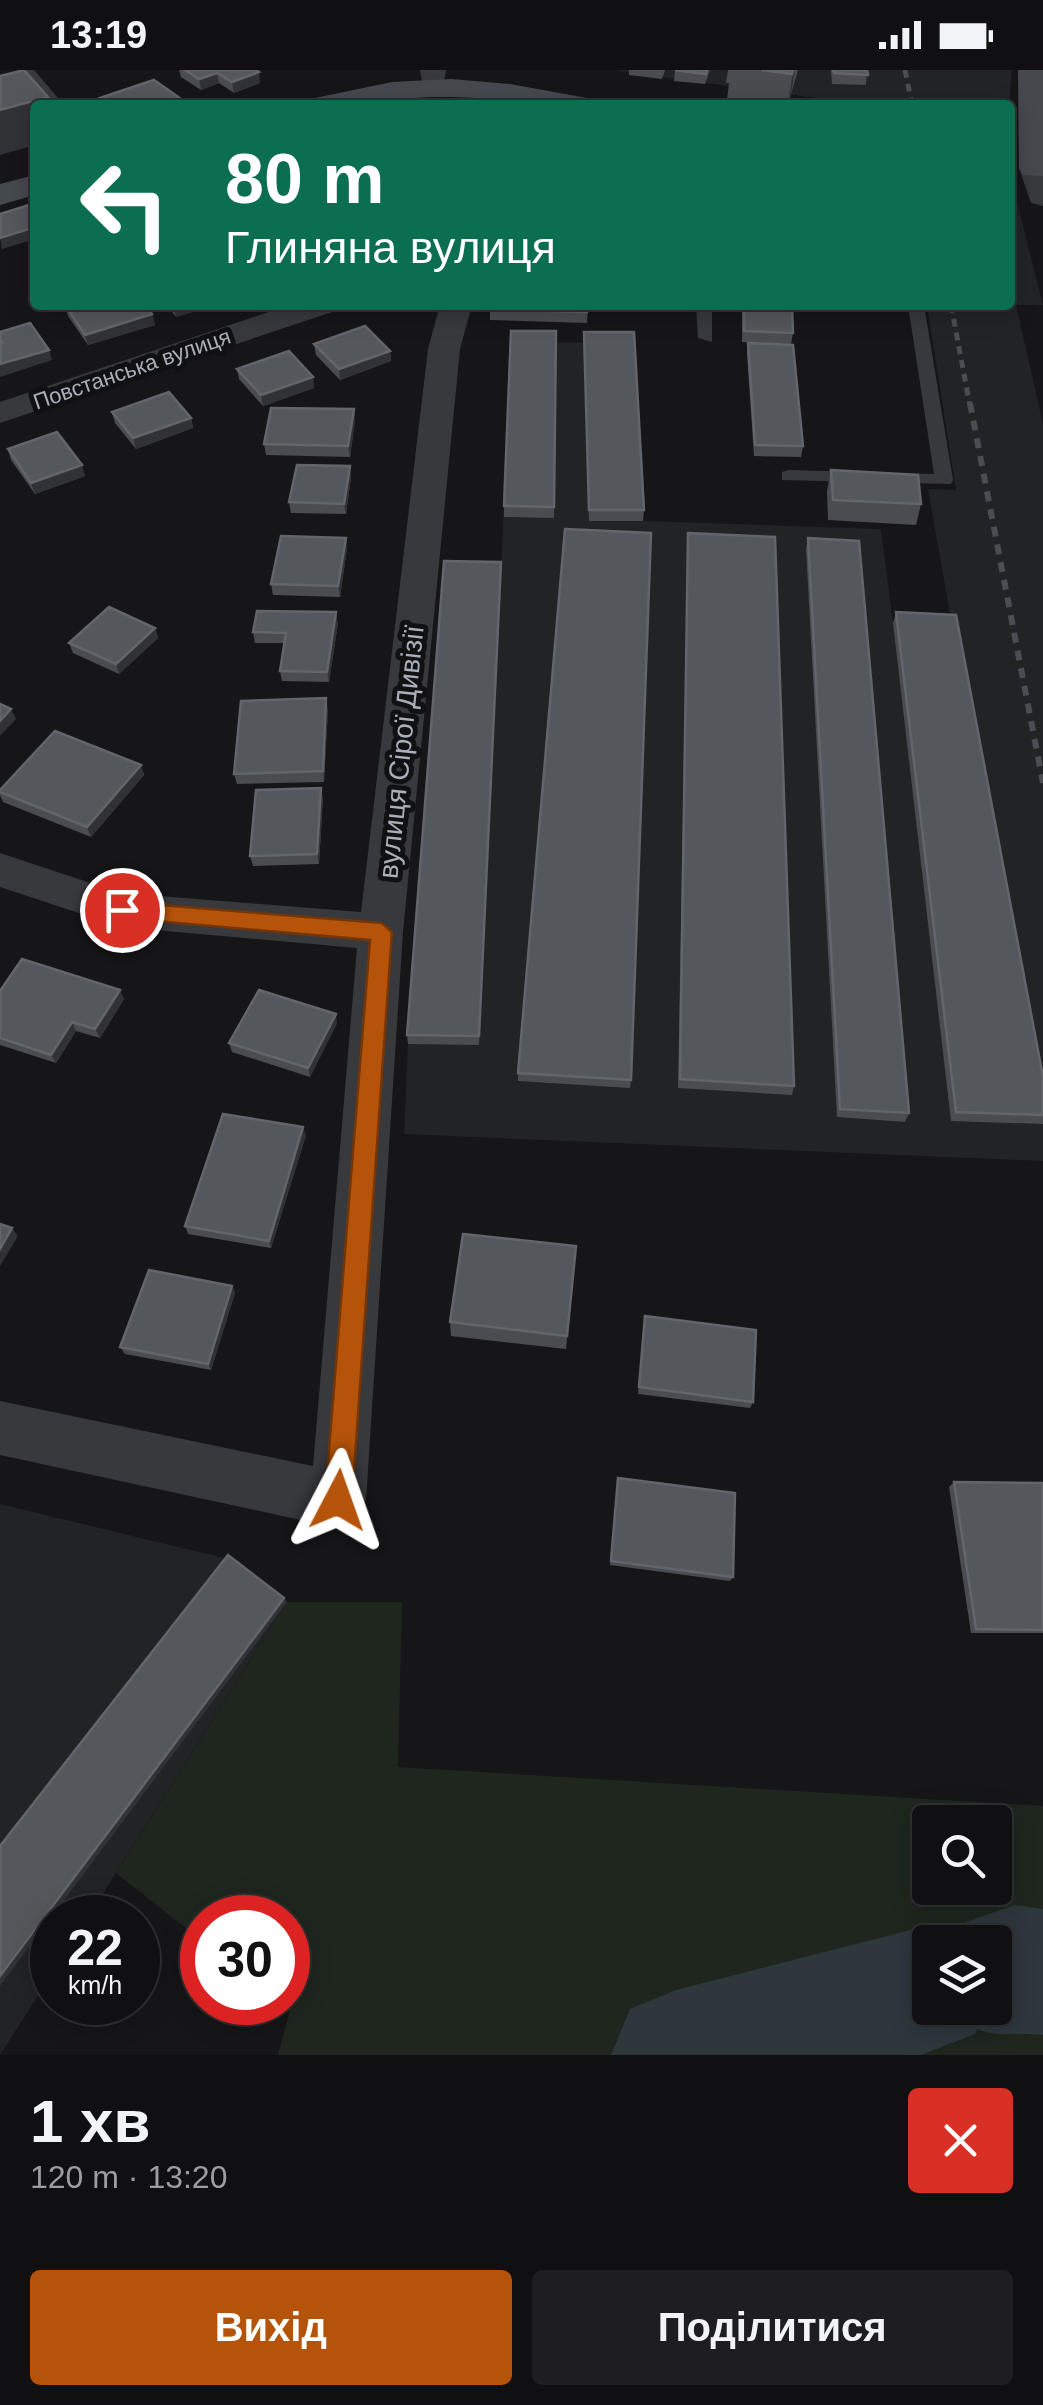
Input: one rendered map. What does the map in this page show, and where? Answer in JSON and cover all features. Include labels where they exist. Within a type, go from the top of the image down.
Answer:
[{"type":"main road","points":[[1033,70],[1033,175]]},
{"type":"main road","points":[[344,100],[432,78],[511,99]]},
{"type":"main road","points":[[0,195],[30,186]]},
{"type":"street","name":"Повстанська вулиця","points":[[0,413],[306,310]]},
{"type":"street","name":"вулиця Сірої Дивізії","points":[[0,1428],[338,1500],[382,932],[444,349],[455,310]]},
{"type":"street","points":[[0,870],[122,910],[382,932]]},
{"type":"lane","points":[[26,70],[53,100]]},
{"type":"lane","points":[[33,100],[53,100]]},
{"type":"lane","points":[[704,310],[706,338]]},
{"type":"lane","points":[[789,476],[944,480],[917,310]]},
{"type":"shaded area","points":[[612,70],[1012,70],[1009,100],[830,100]]},
{"type":"shaded area","points":[[1015,194],[1043,305],[1016,305],[1043,424],[1043,1161],[404,1134],[408,1044],[501,572],[511,342],[633,343],[643,521],[881,529],[893,623],[952,625],[928,489],[956,490],[928,310],[1015,310]]},
{"type":"shaded area","points":[[0,1504],[232,1560],[287,1602],[102,1895],[30,1895],[30,2008],[0,2055]]},
{"type":"shaded area","points":[[287,1602],[402,1602],[398,1767],[1043,1806],[1043,2055],[278,2055],[286,2025],[310,2025],[310,1895],[180,1895],[180,1924],[160,1908],[160,1895],[144,1895],[116,1873]]},
{"type":"building","points":[[24,70],[48,97],[0,110],[0,76]]},
{"type":"building","points":[[185,70],[259,72],[232,82],[217,73],[199,79]]},
{"type":"building","points":[[675,70],[707,70],[706,74]]},
{"type":"building","points":[[833,70],[867,70],[868,75],[834,73]]},
{"type":"building","points":[[154,80],[181,99],[103,100],[100,98]]},
{"type":"building","points":[[29,205],[30,229],[0,238],[0,214]]},
{"type":"building","points":[[68,310],[149,310],[152,314],[85,335]]},
{"type":"building","points":[[522,310],[587,310],[587,312]]},
{"type":"building","points":[[744,310],[792,310],[793,333],[744,331]]},
{"type":"building","points":[[30,323],[49,350],[0,364],[0,332]]},
{"type":"building","points":[[365,326],[390,351],[339,369],[314,344]]},
{"type":"building","points":[[511,331],[556,331],[554,507],[504,506]]},
{"type":"building","points":[[584,332],[634,332],[644,510],[589,510]]},
{"type":"building","points":[[748,343],[793,345],[803,446],[755,445]]},
{"type":"building","points":[[289,351],[313,377],[261,395],[237,369]]},
{"type":"building","points":[[169,392],[191,418],[133,438],[112,412]]},
{"type":"building","points":[[271,408],[354,409],[348,446],[264,444]]},
{"type":"building","points":[[57,432],[82,465],[31,483],[8,449]]},
{"type":"building","points":[[297,465],[350,466],[344,504],[289,502]]},
{"type":"building","points":[[831,470],[918,475],[921,504],[833,500]]},
{"type":"building","points":[[565,529],[651,533],[631,1080],[518,1073]]},
{"type":"building","points":[[688,533],[775,537],[794,1086],[680,1079]]},
{"type":"building","points":[[281,536],[346,538],[338,586],[271,584]]},
{"type":"building","points":[[808,538],[859,541],[909,1113],[840,1109]]},
{"type":"building","points":[[444,561],[501,562],[479,1036],[407,1035]]},
{"type":"building","points":[[109,607],[155,628],[116,664],[69,643]]},
{"type":"building","points":[[257,611],[336,612],[327,672],[280,671],[286,633],[253,632]]},
{"type":"building","points":[[896,612],[956,615],[1043,1077],[1043,1115],[956,1112]]},
{"type":"building","points":[[326,698],[323,771],[234,774],[241,701]]},
{"type":"building","points":[[0,704],[11,709],[0,721]]},
{"type":"building","points":[[55,731],[141,765],[87,827],[0,792]]},
{"type":"building","points":[[321,788],[317,854],[250,856],[256,790]]},
{"type":"building","points":[[22,959],[120,990],[95,1029],[72,1022],[51,1055],[0,1038],[0,991]]},
{"type":"building","points":[[259,990],[336,1014],[308,1068],[229,1043]]},
{"type":"building","points":[[223,1114],[303,1127],[269,1241],[185,1226]]},
{"type":"building","points":[[0,1224],[12,1228],[0,1249]]},
{"type":"building","points":[[463,1234],[576,1246],[567,1336],[450,1322]]},
{"type":"building","points":[[149,1270],[232,1286],[208,1364],[120,1347]]},
{"type":"building","points":[[645,1316],[756,1330],[753,1402],[639,1387]]},
{"type":"building","points":[[618,1478],[735,1493],[733,1577],[611,1561]]},
{"type":"building","points":[[954,1482],[1043,1483],[1043,1630],[976,1629]]},
{"type":"building","points":[[228,1555],[284,1598],[61,1895],[30,1895],[30,1936],[0,1976],[0,1846]]},
{"type":"waterway","points":[[1012,1969],[1043,1972]]},
{"type":"waterway","points":[[676,2055],[912,1994]]},
{"type":"railway","points":[[905,70],[911,100]]},
{"type":"railway","points":[[952,310],[970,406]]},
{"type":"railway","points":[[970,403],[1043,783]]},
{"type":"route","points":[[122,910],[382,932],[338,1500]]}]
